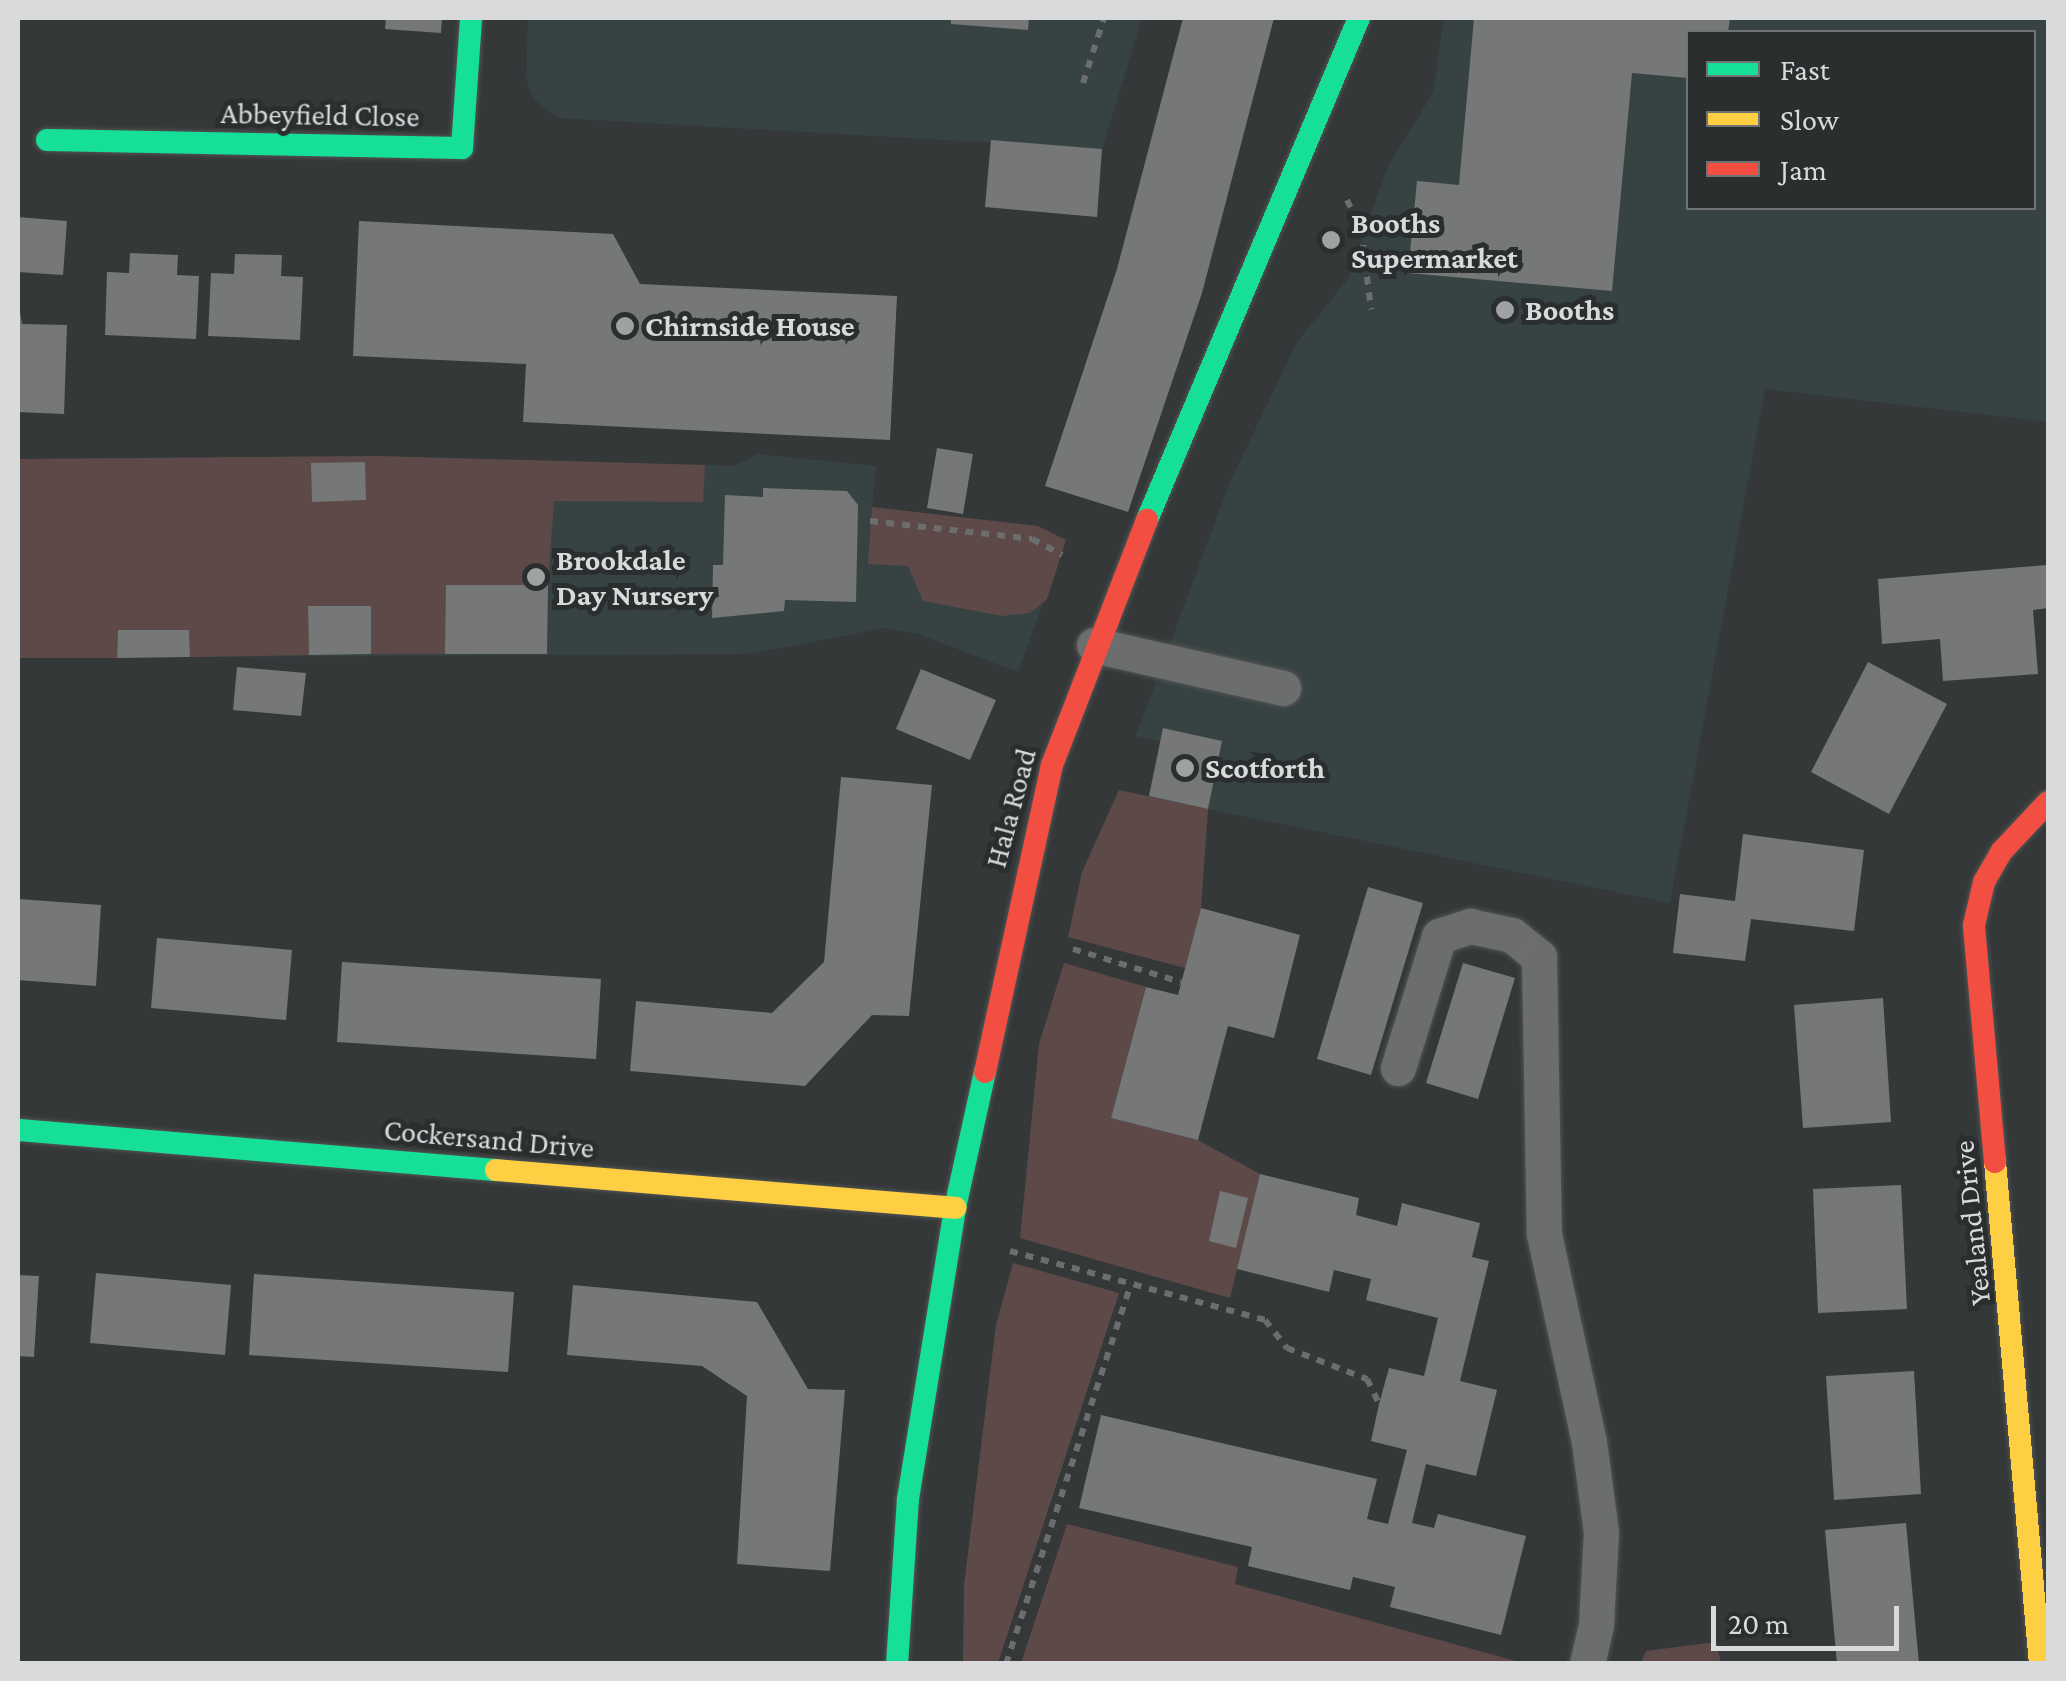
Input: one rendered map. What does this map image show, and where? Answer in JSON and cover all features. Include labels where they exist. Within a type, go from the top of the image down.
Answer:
[{"type":"street","name":"Abbeyfield Close","points":[[47,140],[462,148],[471,18]]},
{"type":"street","name":"Hala Road","points":[[898,1664],[908,1499],[955,1208],[1013,923],[1052,765],[1094,645],[1360,18]]},
{"type":"street","name":"Yealand Drive","points":[[2040,1664],[1974,924],[1984,882],[2002,851],[2048,802]]},
{"type":"street","name":"Cockersand Drive","points":[[18,1130],[955,1208]]},
{"type":"lane","points":[[1094,645],[1283,688]]},
{"type":"lane","points":[[1398,1068],[1439,936],[1470,926],[1512,935],[1539,957],[1544,1234],[1589,1442],[1601,1532],[1596,1624],[1587,1664]]},
{"type":"path","points":[[1083,83],[1104,18]]},
{"type":"path","points":[[1314,132],[1361,229],[1371,309]]},
{"type":"path","points":[[870,521],[1032,538],[1062,555]]},
{"type":"path","points":[[1013,923],[1065,947],[1181,982]]},
{"type":"path","points":[[951,1235],[1264,1320],[1288,1348],[1366,1379],[1379,1404]]},
{"type":"path","points":[[1006,1664],[1131,1284]]},
{"type":"shaded area","points":[[528,18],[1142,18],[1102,149],[559,118],[534,100],[526,79]]},
{"type":"shaded area","points":[[1444,18],[2048,18],[2048,422],[1765,389],[1670,903],[1208,809],[1222,741],[1164,728],[1161,741],[1136,736],[1230,482],[1297,342],[1348,279],[1388,166],[1433,93]]},
{"type":"shaded area","name":"Brookdale Day Nursery","points":[[758,454],[876,466],[872,507],[1038,526],[1066,540],[1018,672],[918,634],[885,628],[749,654],[18,658],[18,459],[376,456],[734,466]]},
{"type":"shaded area","points":[[376,456],[705,465],[703,502],[554,501],[548,585],[445,654],[371,654],[370,606],[308,606],[309,655],[190,657],[189,630],[118,630],[117,658],[18,658],[18,459]]},
{"type":"shaded area","points":[[872,507],[1038,526],[1066,540],[1047,599],[1030,613],[1002,616],[923,601],[908,566],[868,564]]},
{"type":"shaded area","points":[[1119,790],[1208,809],[1201,908],[1185,968],[1068,937],[1082,872]]},
{"type":"shaded area","points":[[1064,963],[1146,987],[1111,1118],[1198,1140],[1260,1174],[1230,1298],[1020,1238],[1039,1044]]},
{"type":"shaded area","points":[[1013,1263],[1119,1293],[998,1663],[963,1663],[964,1585],[996,1325]]},
{"type":"shaded area","points":[[1067,1524],[1238,1567],[1235,1584],[1523,1663],[1021,1663]]},
{"type":"shaded area","points":[[1716,1642],[1721,1663],[1641,1663],[1646,1651]]},
{"type":"building","points":[[386,18],[442,18],[441,33],[385,29]]},
{"type":"building","points":[[951,18],[1029,18],[1028,30],[951,24]]},
{"type":"building","points":[[1183,18],[1274,18],[1202,293],[1128,512],[1045,486],[1117,269]]},
{"type":"building","points":[[1474,18],[1730,18],[1728,30],[1686,30],[1686,78],[1632,73],[1612,291],[1408,273],[1417,181],[1459,185]]},
{"type":"building","points":[[991,140],[1102,149],[1097,217],[985,207]]},
{"type":"building","points":[[18,217],[67,221],[63,275],[18,272]]},
{"type":"building","name":"Chirnside House","points":[[359,221],[613,234],[640,284],[897,296],[890,440],[523,422],[526,364],[353,356]]},
{"type":"building","points":[[130,253],[178,255],[177,275],[199,276],[196,339],[105,335],[107,272],[129,273]]},
{"type":"building","points":[[235,254],[282,255],[281,276],[303,277],[300,340],[208,336],[211,273],[234,274]]},
{"type":"building","points":[[18,300],[22,324],[67,325],[64,414],[18,412]]},
{"type":"building","points":[[937,448],[973,454],[963,514],[927,508]]},
{"type":"building","points":[[365,462],[366,500],[312,502],[311,463]]},
{"type":"building","points":[[763,488],[847,491],[858,505],[856,602],[785,600],[784,611],[712,618],[713,565],[723,565],[725,495],[763,497]]},
{"type":"building","points":[[2046,565],[2048,608],[2033,610],[2038,674],[1943,681],[1940,639],[1882,644],[1878,579]]},
{"type":"building","points":[[446,585],[548,585],[547,654],[445,654]]},
{"type":"building","points":[[308,606],[371,606],[371,654],[309,655]]},
{"type":"building","points":[[118,630],[189,630],[190,657],[117,658]]},
{"type":"building","points":[[1868,662],[1947,704],[1889,814],[1811,772]]},
{"type":"building","points":[[237,667],[306,673],[301,716],[233,710]]},
{"type":"building","points":[[921,669],[996,700],[970,760],[896,729]]},
{"type":"building","name":"Scotforth","points":[[1163,728],[1222,741],[1208,809],[1149,796]]},
{"type":"building","points":[[841,777],[932,785],[909,1016],[872,1015],[805,1086],[630,1071],[636,1001],[772,1013],[824,962]]},
{"type":"building","points":[[1743,834],[1864,850],[1854,931],[1751,919],[1745,961],[1673,953],[1680,894],[1735,901]]},
{"type":"building","points":[[1368,887],[1423,903],[1371,1075],[1317,1059]]},
{"type":"building","points":[[18,899],[101,905],[96,986],[18,980]]},
{"type":"building","points":[[1201,908],[1300,935],[1274,1038],[1228,1026],[1198,1140],[1111,1118],[1146,987],[1178,995]]},
{"type":"building","points":[[157,938],[292,950],[286,1020],[151,1008]]},
{"type":"building","points":[[342,962],[601,979],[596,1059],[337,1042]]},
{"type":"building","points":[[1463,963],[1515,978],[1478,1099],[1426,1083]]},
{"type":"building","points":[[1883,998],[1891,1122],[1803,1128],[1794,1005]]},
{"type":"building","points":[[1260,1174],[1359,1198],[1356,1215],[1397,1226],[1402,1203],[1480,1223],[1472,1257],[1489,1261],[1460,1381],[1497,1390],[1476,1476],[1426,1464],[1412,1523],[1434,1528],[1438,1514],[1526,1536],[1501,1635],[1390,1607],[1395,1587],[1353,1577],[1350,1590],[1248,1566],[1252,1547],[1079,1508],[1101,1415],[1377,1479],[1367,1519],[1388,1524],[1407,1450],[1371,1441],[1379,1404],[1389,1368],[1424,1376],[1438,1318],[1366,1300],[1371,1279],[1334,1270],[1329,1292],[1237,1269]]},
{"type":"building","points":[[1901,1185],[1907,1309],[1818,1313],[1813,1189]]},
{"type":"building","points":[[1220,1191],[1248,1198],[1236,1248],[1209,1241]]},
{"type":"building","points":[[96,1273],[231,1285],[225,1355],[90,1343]]},
{"type":"building","points":[[254,1274],[514,1292],[508,1372],[249,1355]]},
{"type":"building","points":[[18,1275],[39,1276],[34,1357],[18,1356]]},
{"type":"building","points":[[573,1285],[757,1302],[808,1389],[845,1390],[830,1571],[737,1564],[747,1396],[702,1366],[567,1355]]},
{"type":"building","points":[[1914,1371],[1921,1494],[1834,1500],[1826,1376]]},
{"type":"building","points":[[1906,1523],[1919,1664],[1837,1664],[1825,1530]]},
{"type":"traffic: fast","points":[[47,140],[462,148],[471,18]]},
{"type":"traffic: fast","points":[[1147,520],[1359,18]]},
{"type":"traffic: fast","points":[[897,1664],[908,1499],[955,1208],[985,1072]]},
{"type":"traffic: fast","points":[[18,1130],[496,1170]]},
{"type":"traffic: slow","points":[[1995,1162],[2040,1664]]},
{"type":"traffic: slow","points":[[496,1170],[955,1208]]},
{"type":"traffic: jam","points":[[985,1072],[1052,765],[1147,520]]},
{"type":"traffic: jam","points":[[1995,1162],[1974,925],[1984,882],[2002,851],[2048,802]]},
{"type":"place","name":"Booths Supermarket","points":[[1331,240]]},
{"type":"place","name":"Booths","points":[[1505,310]]},
{"type":"place","name":"Chirnside House","points":[[625,326]]},
{"type":"place","name":"Brookdale Day Nursery","points":[[536,577]]},
{"type":"place","name":"Scotforth","points":[[1185,768]]}]
